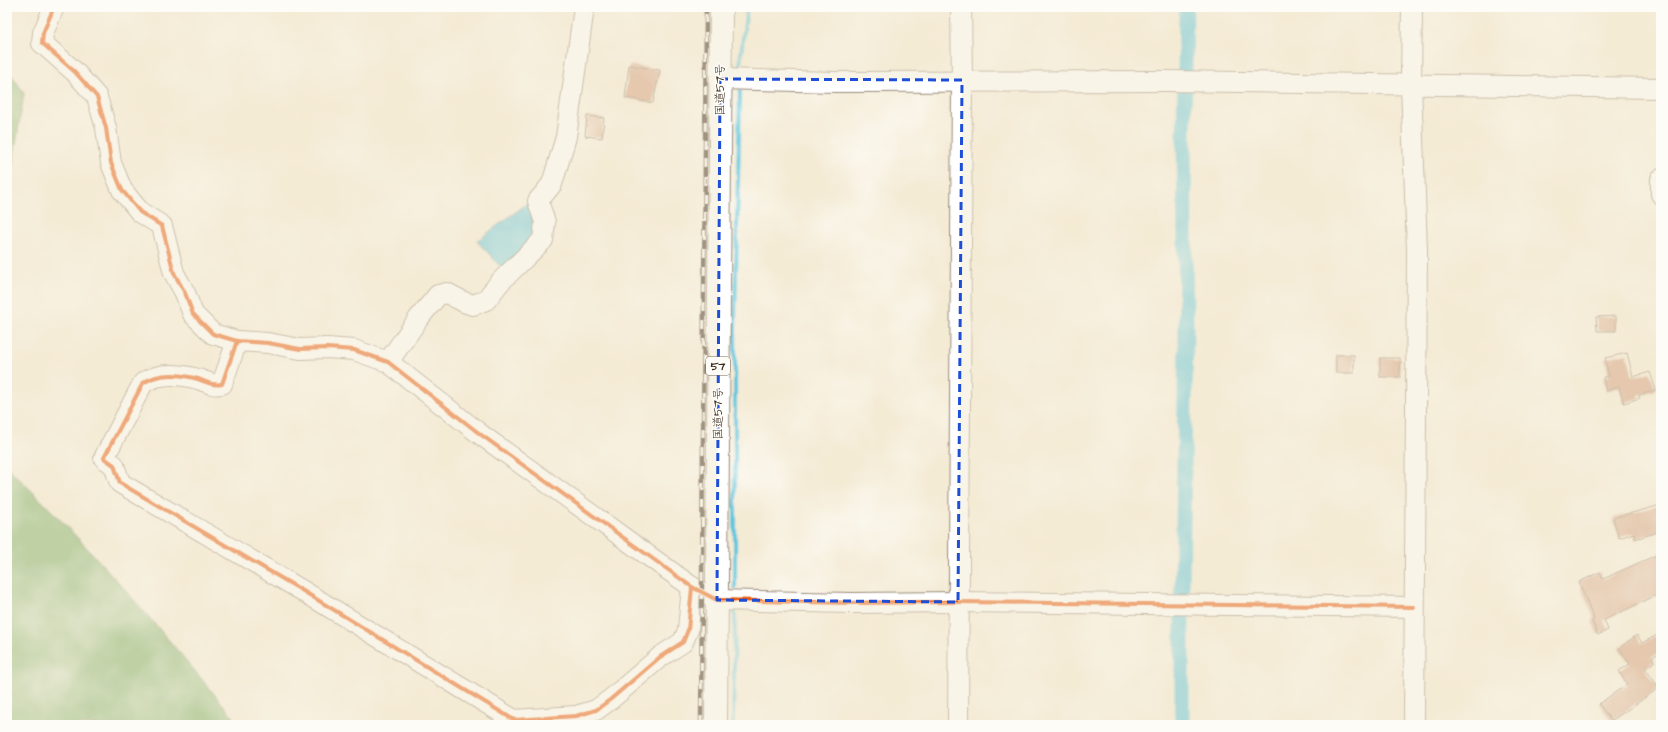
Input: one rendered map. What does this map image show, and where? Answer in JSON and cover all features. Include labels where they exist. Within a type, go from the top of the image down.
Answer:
[{"type":"highway","name":"国道57号","points":[[716,725],[721,7]]},
{"type":"street","points":[[54,7],[43,33],[42,44],[75,72],[98,97],[106,128],[111,162],[122,190],[140,212],[162,226],[174,273],[185,293],[193,314],[213,334],[237,341],[268,343],[300,349],[327,348],[354,350],[388,362],[480,434],[692,587],[717,600],[851,603],[958,602],[1414,607]]},
{"type":"street","points":[[388,362],[419,318],[438,295],[447,293],[473,304],[486,300],[500,282],[543,240],[545,222],[538,201],[552,184],[566,138],[584,7]]},
{"type":"street","points":[[958,725],[962,80],[960,7]]},
{"type":"street","points":[[1412,7],[1411,83],[1417,250],[1414,725]]},
{"type":"street","points":[[720,79],[836,82],[962,80],[1411,83],[1661,88]]},
{"type":"street","points":[[1661,179],[1661,194]]},
{"type":"street","points":[[237,341],[222,384],[214,385],[183,376],[151,377],[143,383],[104,458],[114,465],[120,483],[303,591],[513,723],[576,716],[596,710],[611,700],[660,657],[683,642],[688,630],[692,587]]},
{"type":"highlighted area","points":[[720,79],[962,80],[958,602],[717,600]]},
{"type":"green space","points":[[7,68],[24,93],[11,176],[7,178]]},
{"type":"green space","points":[[7,467],[68,528],[127,592],[240,725],[7,725]]},
{"type":"water","points":[[528,203],[538,224],[539,238],[504,270],[477,241]]},
{"type":"building","points":[[629,65],[660,70],[653,103],[625,98]]},
{"type":"building","points":[[587,116],[604,118],[602,138],[585,136]]},
{"type":"building","points":[[1616,316],[1616,331],[1597,331],[1596,317]]},
{"type":"building","points":[[1627,353],[1633,377],[1650,372],[1656,390],[1639,395],[1640,398],[1624,403],[1619,387],[1606,391],[1603,377],[1609,376],[1605,358]]},
{"type":"building","points":[[1336,355],[1354,355],[1354,373],[1336,373]]},
{"type":"building","points":[[1380,358],[1400,358],[1400,377],[1380,377]]},
{"type":"building","points":[[1661,505],[1661,531],[1635,539],[1634,533],[1619,538],[1613,518]]},
{"type":"building","points":[[1661,553],[1661,593],[1604,620],[1608,630],[1598,635],[1592,621],[1594,619],[1579,582],[1600,572],[1603,579]]},
{"type":"building","points":[[1661,633],[1661,652],[1652,657],[1654,662],[1645,668],[1659,688],[1611,721],[1599,704],[1627,684],[1619,671],[1630,664],[1619,648],[1637,635],[1642,643]]},
{"type":"waterway","points":[[740,67],[747,7]]},
{"type":"waterway","points":[[1182,725],[1182,592],[1186,331],[1184,136],[1186,7]]},
{"type":"waterway","points":[[735,588],[735,315],[740,92]]},
{"type":"waterway","points":[[733,725],[735,612]]},
{"type":"railway","points":[[701,725],[706,7]]},
{"type":"cycle path","points":[[54,7],[43,33],[42,43],[75,72],[97,97],[106,128],[111,163],[122,190],[140,212],[162,226],[174,273],[185,293],[193,314],[213,334],[237,341],[268,343],[300,349],[327,348],[354,350],[388,362],[480,434],[692,587],[717,600],[851,603],[958,602],[1414,607]]},
{"type":"cycle path","points":[[237,341],[222,384],[212,384],[191,377],[177,375],[156,377],[143,383],[104,458],[114,465],[120,483],[303,591],[514,720],[576,716],[596,710],[611,699],[660,657],[683,642],[688,630],[692,587]]}]
